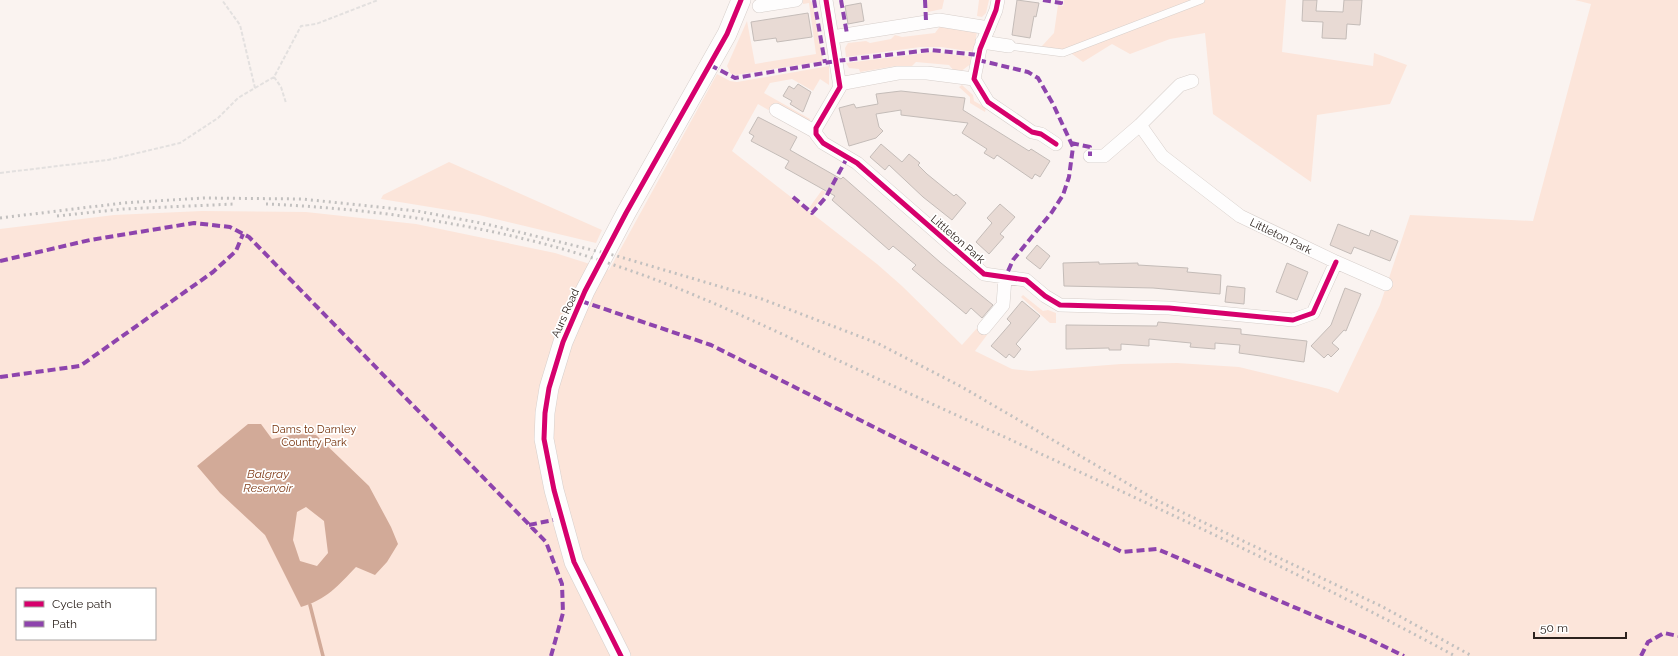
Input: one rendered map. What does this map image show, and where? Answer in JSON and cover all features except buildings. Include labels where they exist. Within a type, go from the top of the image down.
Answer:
[{"type":"street","name":"Aurs Road","points":[[621,656],[574,562],[554,490],[544,439],[545,413],[549,388],[563,342],[589,284],[623,218],[727,34],[741,0]]},
{"type":"street","points":[[759,6],[796,0]]},
{"type":"street","points":[[816,132],[816,128],[840,87],[826,0]]},
{"type":"street","points":[[998,0],[989,28],[982,42],[974,79],[988,102],[1032,132],[1041,134],[1056,144]]},
{"type":"street","points":[[832,37],[939,20],[989,28]]},
{"type":"street","points":[[982,42],[1009,46]]},
{"type":"street","points":[[839,84],[898,73],[927,73],[974,79]]},
{"type":"street","points":[[1090,156],[1104,156],[1140,126],[1180,85],[1192,81]]},
{"type":"street","name":"Littleton Park","points":[[776,110],[816,132],[824,143],[857,163],[984,274],[1026,280],[1045,296],[1060,305],[1169,308],[1293,320],[1313,313],[1336,262]]},
{"type":"street","name":"Littleton Park","points":[[1140,126],[1162,156],[1240,216],[1386,284]]},
{"type":"street","points":[[984,328],[1003,305],[1006,278]]},
{"type":"lane","points":[[1009,46],[1063,53],[1201,0]]},
{"type":"path","points":[[222,0],[240,25],[255,88]]},
{"type":"path","points":[[0,173],[108,160],[180,143],[218,118],[238,98],[274,77],[301,26],[316,24],[378,0]]},
{"type":"path","points":[[274,77],[281,87],[286,103]]},
{"type":"green space","points":[[802,0],[810,0],[813,4],[823,61],[736,75],[731,74],[727,66],[747,21],[755,64],[816,54],[809,3],[803,4]]},
{"type":"green space","points":[[926,0],[944,0],[942,9],[928,12]]},
{"type":"green space","points":[[979,0],[989,0],[986,13],[982,17],[977,16]]},
{"type":"green space","points":[[1064,0],[1286,0],[1282,52],[1373,66],[1374,53],[1407,65],[1390,104],[1317,115],[1311,182],[1213,114],[1205,33],[1170,39],[1130,54],[1112,44],[1083,62],[1068,51],[1042,46],[1054,33],[1058,5],[1063,6]]},
{"type":"green space","name":"Dams to Darnley Country Park","points":[[1575,0],[1678,0],[1678,656],[0,656],[0,229],[114,215],[202,211],[306,212],[416,224],[555,253],[609,270],[717,74],[730,81],[737,82],[829,66],[829,85],[820,79],[813,91],[792,79],[770,83],[764,93],[810,119],[808,122],[775,103],[770,111],[758,104],[732,151],[877,264],[902,286],[962,345],[978,327],[987,335],[975,351],[1012,369],[1031,371],[1121,364],[1177,363],[1239,367],[1329,389],[1338,393],[1380,305],[1410,215],[1533,221],[1591,4]]},
{"type":"green space","points":[[941,25],[977,31],[974,52],[941,47],[921,47],[846,57],[845,48],[848,43],[866,41],[870,43],[891,39],[895,35],[902,37],[935,33]]},
{"type":"green space","points":[[933,52],[973,57],[972,63],[960,72],[955,72],[949,65],[916,62],[911,67],[896,66],[860,72],[859,69],[849,68],[846,63]]},
{"type":"green space","points":[[962,85],[973,95],[974,101],[986,108],[985,112],[970,103],[970,97],[959,87]]},
{"type":"green space","points":[[449,162],[602,230],[596,243],[479,215],[381,199],[383,195]]},
{"type":"green space","points":[[822,190],[826,192],[812,210],[809,208]]},
{"type":"green space","points":[[1023,295],[1043,311],[1048,310],[1056,313],[1056,323],[1050,323],[1021,297]]},
{"type":"water","name":"Balgray Reservoir","points":[[248,424],[261,424],[272,439],[296,434],[316,435],[369,486],[391,527],[398,544],[387,562],[375,575],[356,567],[332,591],[318,600],[301,607],[265,535],[220,493],[197,466]],"holes":[[[306,507],[324,521],[328,553],[317,566],[300,561],[293,540],[297,512]]]},
{"type":"waterway","points":[[310,605],[323,656]]},
{"type":"railway","points":[[0,218],[123,203],[203,198],[302,199],[417,211],[486,224],[617,256],[762,299],[877,343],[962,387],[1154,499],[1381,606],[1472,656]]},
{"type":"railway","points":[[57,216],[123,209],[234,204]]},
{"type":"railway","points":[[266,204],[310,206],[398,215],[486,230],[572,252],[640,274],[716,304],[1178,518],[1290,571],[1455,656]]},
{"type":"marked path","points":[[814,0],[825,63]]},
{"type":"marked path","points":[[841,0],[847,34]]},
{"type":"marked path","points":[[925,0],[926,21]]},
{"type":"marked path","points":[[1043,0],[1061,3],[1061,0]]},
{"type":"marked path","points":[[710,65],[735,78],[836,61],[930,50],[979,55]]},
{"type":"marked path","points":[[978,60],[1028,72],[1038,78],[1053,104],[1073,147],[1069,177],[1063,195],[1052,212],[1013,260],[1005,278]]},
{"type":"marked path","points":[[1071,143],[1090,147],[1090,156]]},
{"type":"marked path","points":[[793,197],[812,213],[826,197],[848,156]]},
{"type":"marked path","points":[[0,261],[90,240],[194,223],[230,227],[249,237],[546,542],[562,584],[563,613],[551,656]]},
{"type":"marked path","points":[[0,377],[80,366],[213,272],[236,251],[243,234]]},
{"type":"marked path","points":[[581,301],[711,345],[1122,552],[1157,549],[1367,638],[1404,656]]},
{"type":"marked path","points":[[529,525],[553,520]]},
{"type":"marked path","points":[[1641,656],[1648,642],[1664,633],[1678,636]]},
{"type":"cycle path","points":[[621,656],[574,562],[554,490],[544,439],[545,413],[549,388],[563,342],[585,291],[626,213],[727,34],[741,0]]},
{"type":"cycle path","points":[[826,0],[840,87],[816,128],[816,134],[823,143],[857,163],[984,274],[1026,280],[1045,296],[1060,305],[1169,308],[1293,320],[1313,313],[1336,262]]},
{"type":"cycle path","points":[[998,0],[996,10],[980,49],[974,79],[988,102],[1032,132],[1041,134],[1056,144]]}]
